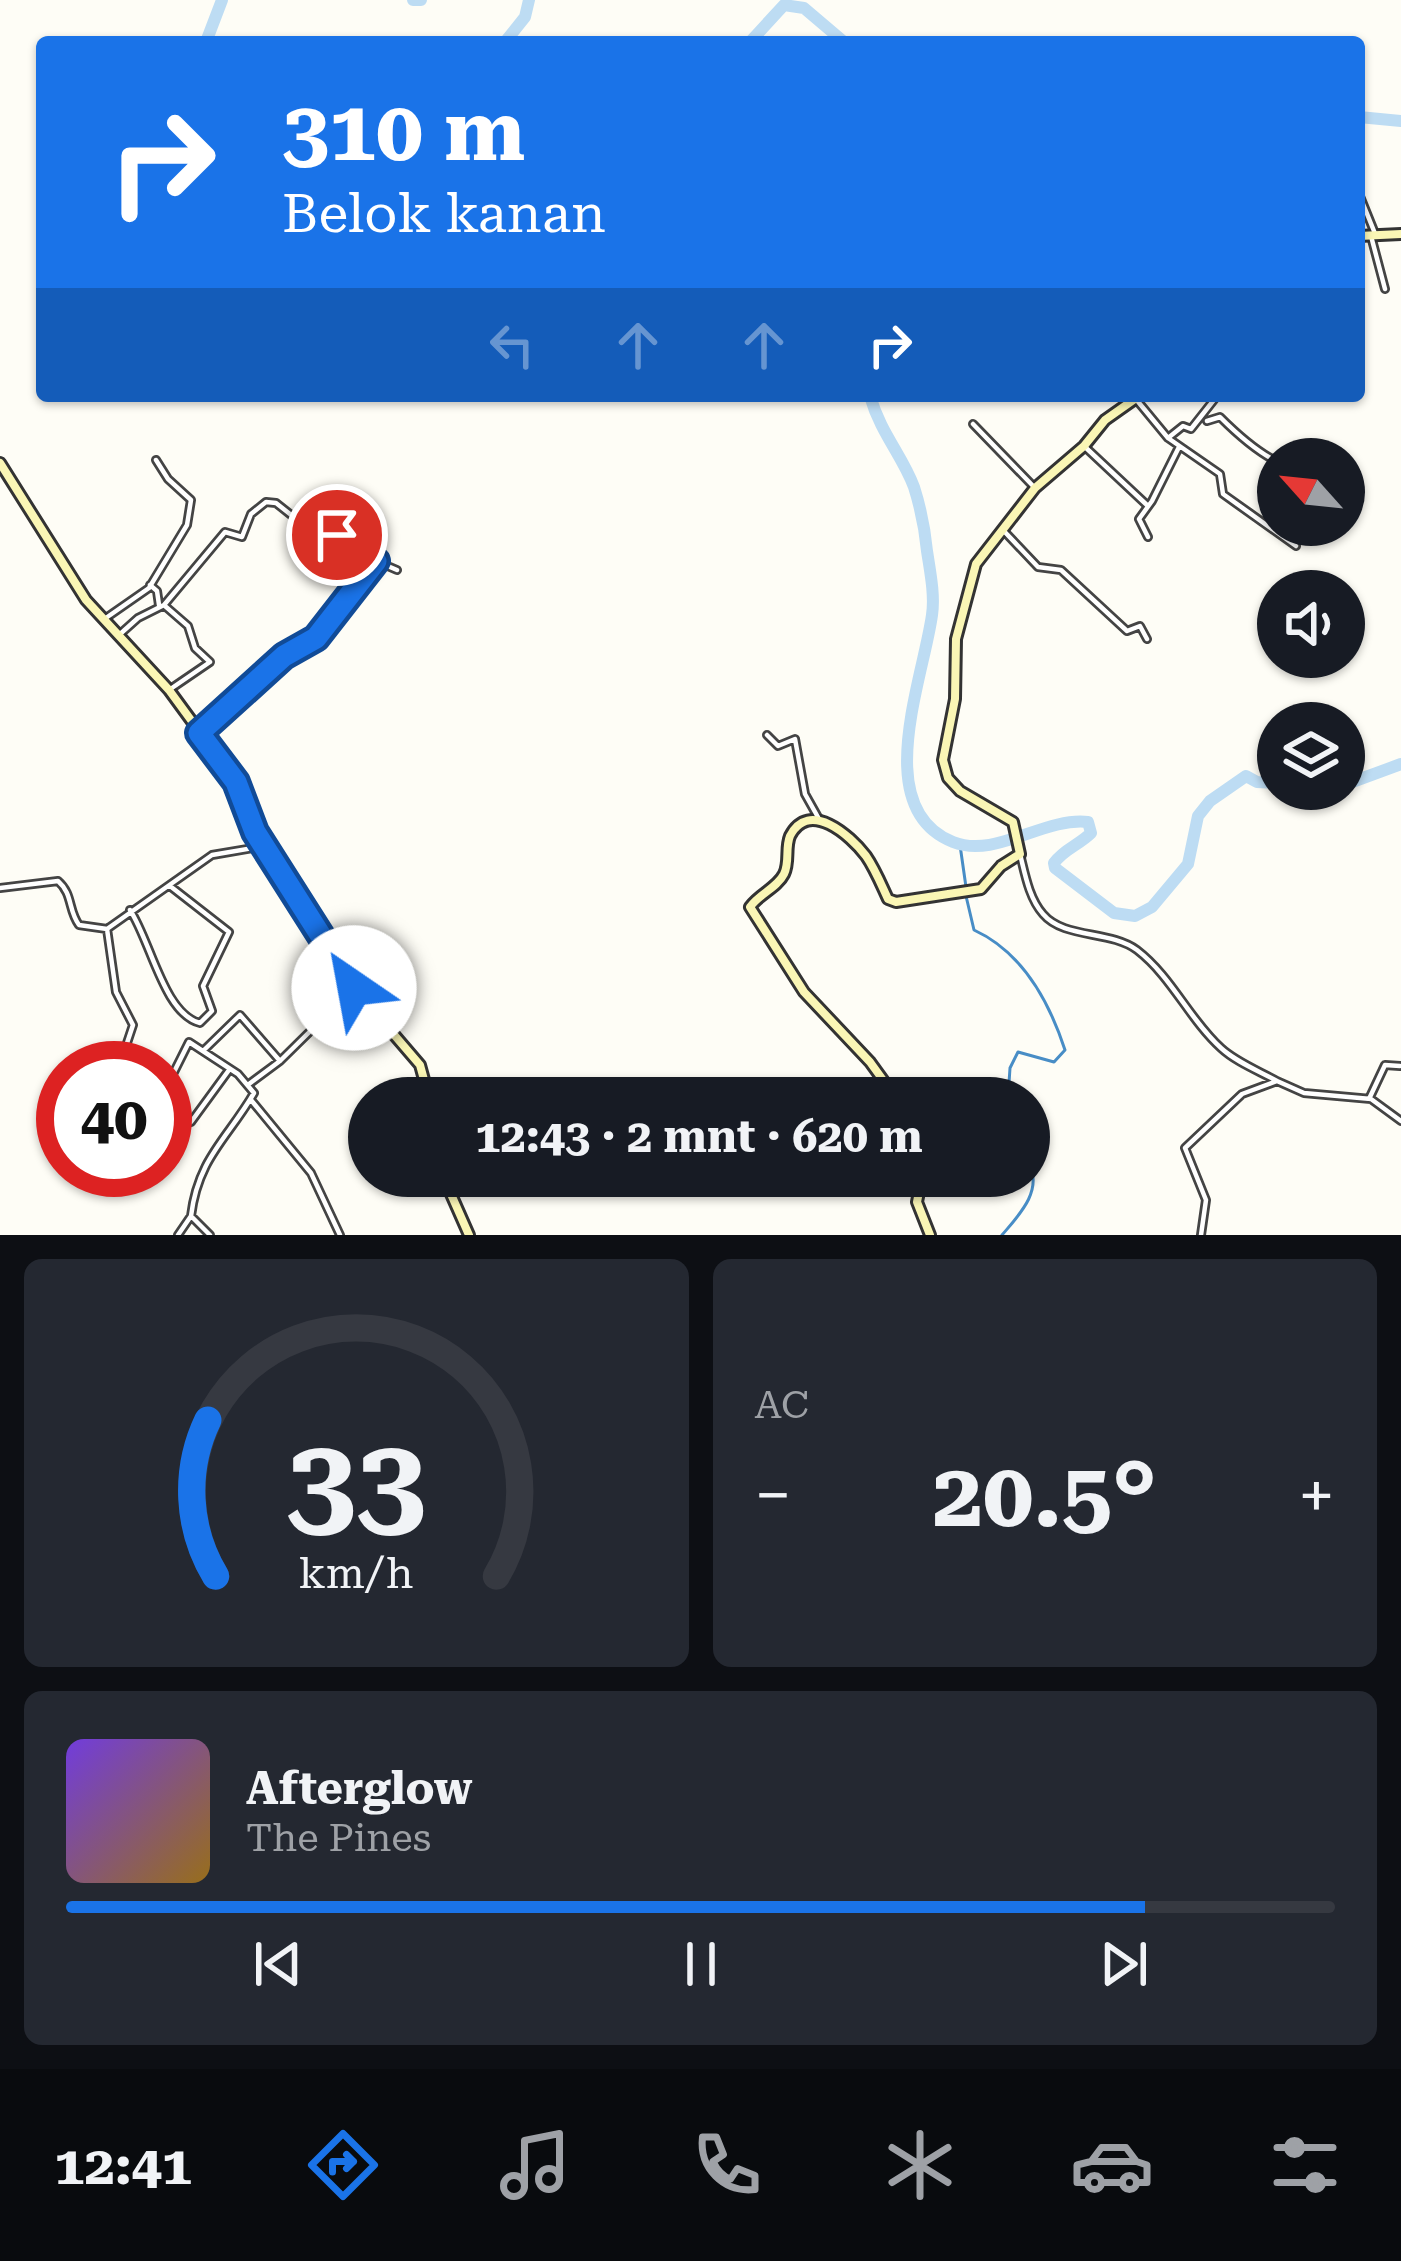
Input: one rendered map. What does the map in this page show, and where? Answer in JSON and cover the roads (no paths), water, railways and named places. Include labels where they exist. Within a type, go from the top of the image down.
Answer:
[{"type":"street","points":[[1365,212],[1385,289]]},
{"type":"street","points":[[1365,236],[1401,234]]},
{"type":"street","points":[[1130,402],[1035,488],[978,559],[956,639],[955,699],[943,760],[955,787],[1008,818],[1016,829],[1034,899],[1045,917],[1059,926],[1116,939],[1137,950],[1172,984],[1217,1045],[1277,1081],[1304,1093],[1369,1099],[1401,1121]]},
{"type":"street","points":[[1141,402],[1168,439],[1220,474],[1220,489],[1227,498],[1257,518]]},
{"type":"street","points":[[1168,439],[1183,426],[1191,429],[1213,402]]},
{"type":"street","points":[[1218,402],[1220,417],[1257,448]]},
{"type":"street","points":[[1207,421],[1220,417]]},
{"type":"street","points":[[973,424],[1035,488]]},
{"type":"street","points":[[1084,446],[1148,506]]},
{"type":"street","points":[[1148,537],[1138,521],[1179,447]]},
{"type":"street","points":[[104,620],[150,586],[187,525],[193,504],[157,460]]},
{"type":"street","points":[[0,463],[52,550],[104,620],[169,690],[236,782],[255,832],[354,988],[417,1060],[423,1077]]},
{"type":"street","points":[[119,635],[161,605],[224,532],[242,538],[251,514],[266,502],[276,503],[295,518],[325,526],[397,570]]},
{"type":"street","points":[[1001,528],[1038,568],[1061,569],[1126,631],[1140,626],[1147,639]]},
{"type":"street","points":[[199,733],[284,656],[316,638],[376,561]]},
{"type":"street","points":[[150,586],[161,605],[185,623],[195,648],[210,662],[169,690]]},
{"type":"street","points":[[767,735],[778,746],[795,739],[805,794],[819,819],[865,855],[888,899],[902,903],[987,886],[1020,851]]},
{"type":"street","points":[[819,819],[806,820],[793,832],[783,876],[756,898],[751,910],[805,992],[881,1077]]},
{"type":"street","points":[[0,888],[58,881],[70,894],[79,925],[107,928],[212,855],[265,846]]},
{"type":"street","points":[[130,910],[172,1000],[188,1019],[202,1022],[212,1011],[203,986],[229,932],[170,886]]},
{"type":"street","points":[[107,928],[116,992],[134,1025],[128,1041]]},
{"type":"street","points":[[249,1084],[354,988]]},
{"type":"street","points":[[203,1051],[240,1015],[280,1060]]},
{"type":"street","points":[[178,1235],[191,1216],[205,1165],[254,1094],[249,1084],[192,1042]]},
{"type":"street","points":[[1369,1099],[1386,1064],[1400,1066]]},
{"type":"street","points":[[192,1121],[229,1070]]},
{"type":"street","points":[[1201,1235],[1206,1203],[1185,1148],[1242,1094],[1277,1081]]},
{"type":"street","points":[[251,1100],[311,1173],[340,1235]]},
{"type":"street","points":[[453,1197],[470,1235]]},
{"type":"street","points":[[918,1197],[930,1235]]},
{"type":"street","points":[[191,1216],[210,1235]]},
{"type":"waterway","points":[[208,36],[222,0]]},
{"type":"waterway","points":[[413,0],[421,0]]},
{"type":"waterway","points":[[510,36],[525,17],[529,0]]},
{"type":"waterway","points":[[756,36],[784,5],[804,8],[837,36]]},
{"type":"waterway","points":[[1365,118],[1401,121]]},
{"type":"waterway","points":[[872,402],[914,487],[931,575],[932,615],[908,740],[913,802],[928,825],[953,842],[969,846],[1003,842],[1054,825],[1088,822],[1091,833],[1058,858],[1055,868],[1114,913],[1135,916],[1152,907],[1188,864],[1198,816],[1210,801],[1246,776],[1257,782]]},
{"type":"waterway","points":[[1365,777],[1401,764]]},
{"type":"waterway","points":[[960,845],[966,887]]},
{"type":"waterway","points":[[966,896],[974,930],[1006,951],[1032,980],[1065,1050],[1054,1062],[1018,1052],[1009,1077]]},
{"type":"waterway","points":[[1002,1235],[1029,1197]]}]
